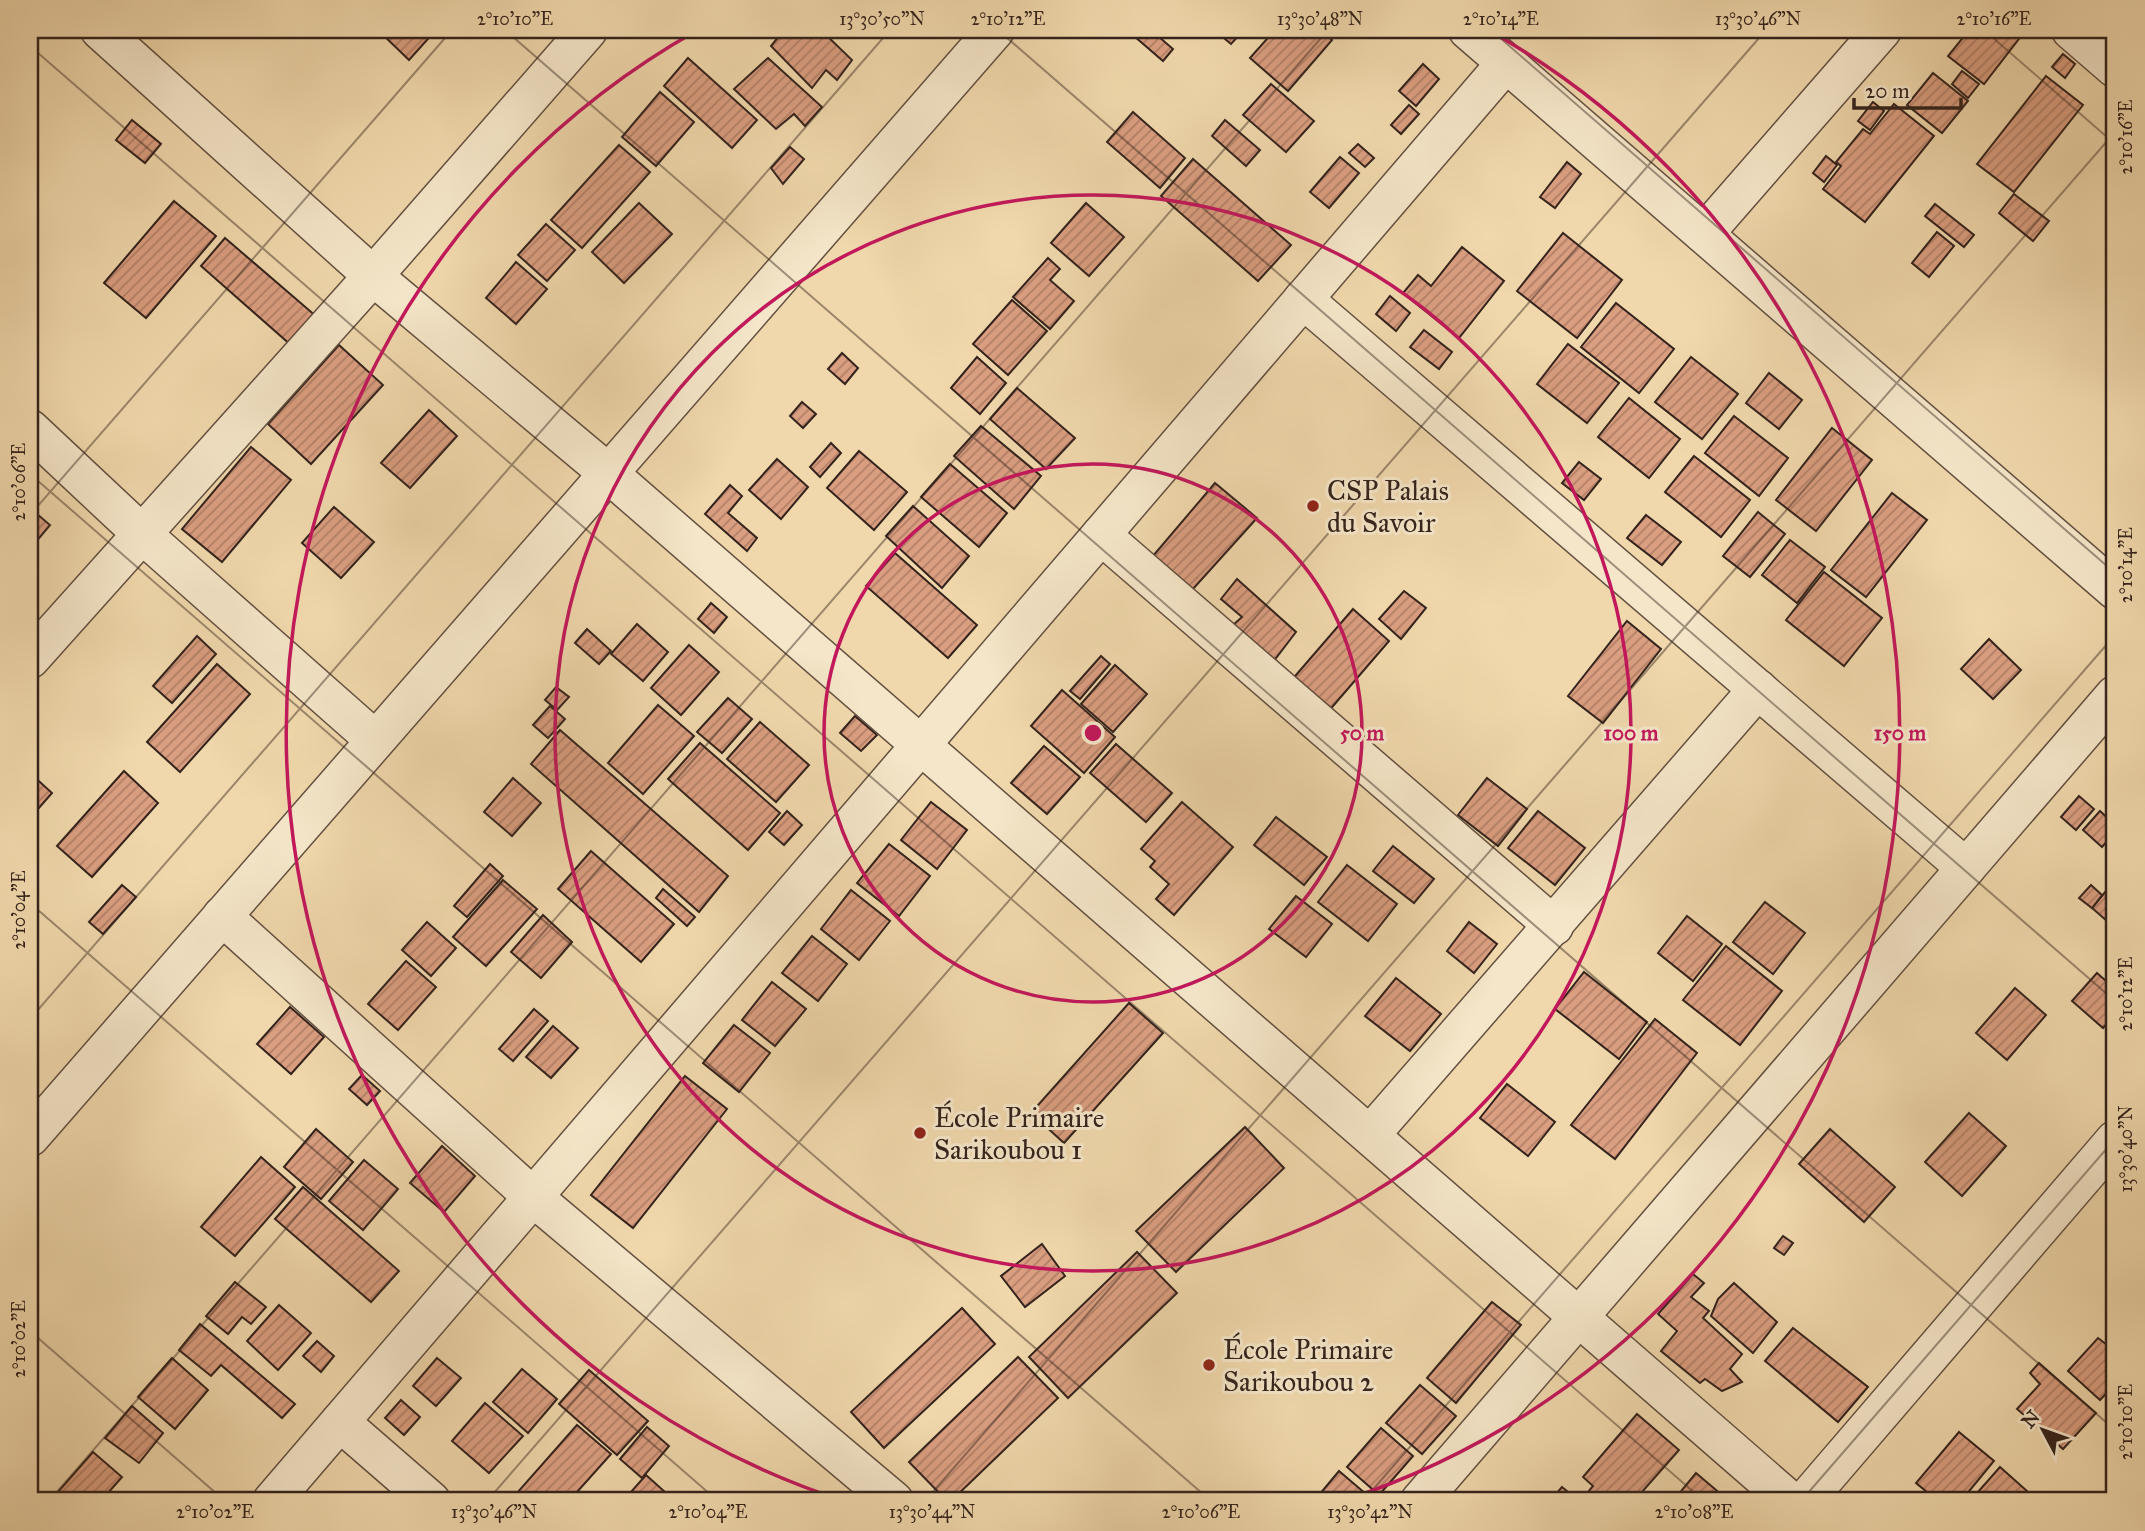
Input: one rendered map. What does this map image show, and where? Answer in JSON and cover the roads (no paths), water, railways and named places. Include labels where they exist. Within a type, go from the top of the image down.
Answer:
[{"type":"street","points":[[30,659],[373,276],[588,30]]},
{"type":"street","points":[[30,1137],[995,30]]},
{"type":"street","points":[[1468,30],[2115,590]]},
{"type":"street","points":[[1704,234],[1882,30]]},
{"type":"street","points":[[2070,30],[2115,68]]},
{"type":"street","points":[[118,36],[373,276],[608,473],[1790,1501]]},
{"type":"street","points":[[272,1501],[1506,63]]},
{"type":"street","points":[[1303,299],[1966,868]]},
{"type":"street","points":[[30,429],[142,534],[375,740]]},
{"type":"street","points":[[1101,535],[1553,926]]},
{"type":"street","points":[[1370,1135],[1758,689]]},
{"type":"street","points":[[1420,1501],[2115,695]]},
{"type":"street","points":[[222,916],[533,1197],[894,1501]]},
{"type":"street","points":[[1805,1501],[2115,1140]]},
{"type":"street","points":[[340,1422],[431,1501]]},
{"type":"place","name":"CSP Palais du Savoir","points":[[1313,506]]},
{"type":"place","name":"École Primaire Sarikoubou 1","points":[[920,1133]]},
{"type":"place","name":"École Primaire Sarikoubou 2","points":[[1209,1365]]}]
